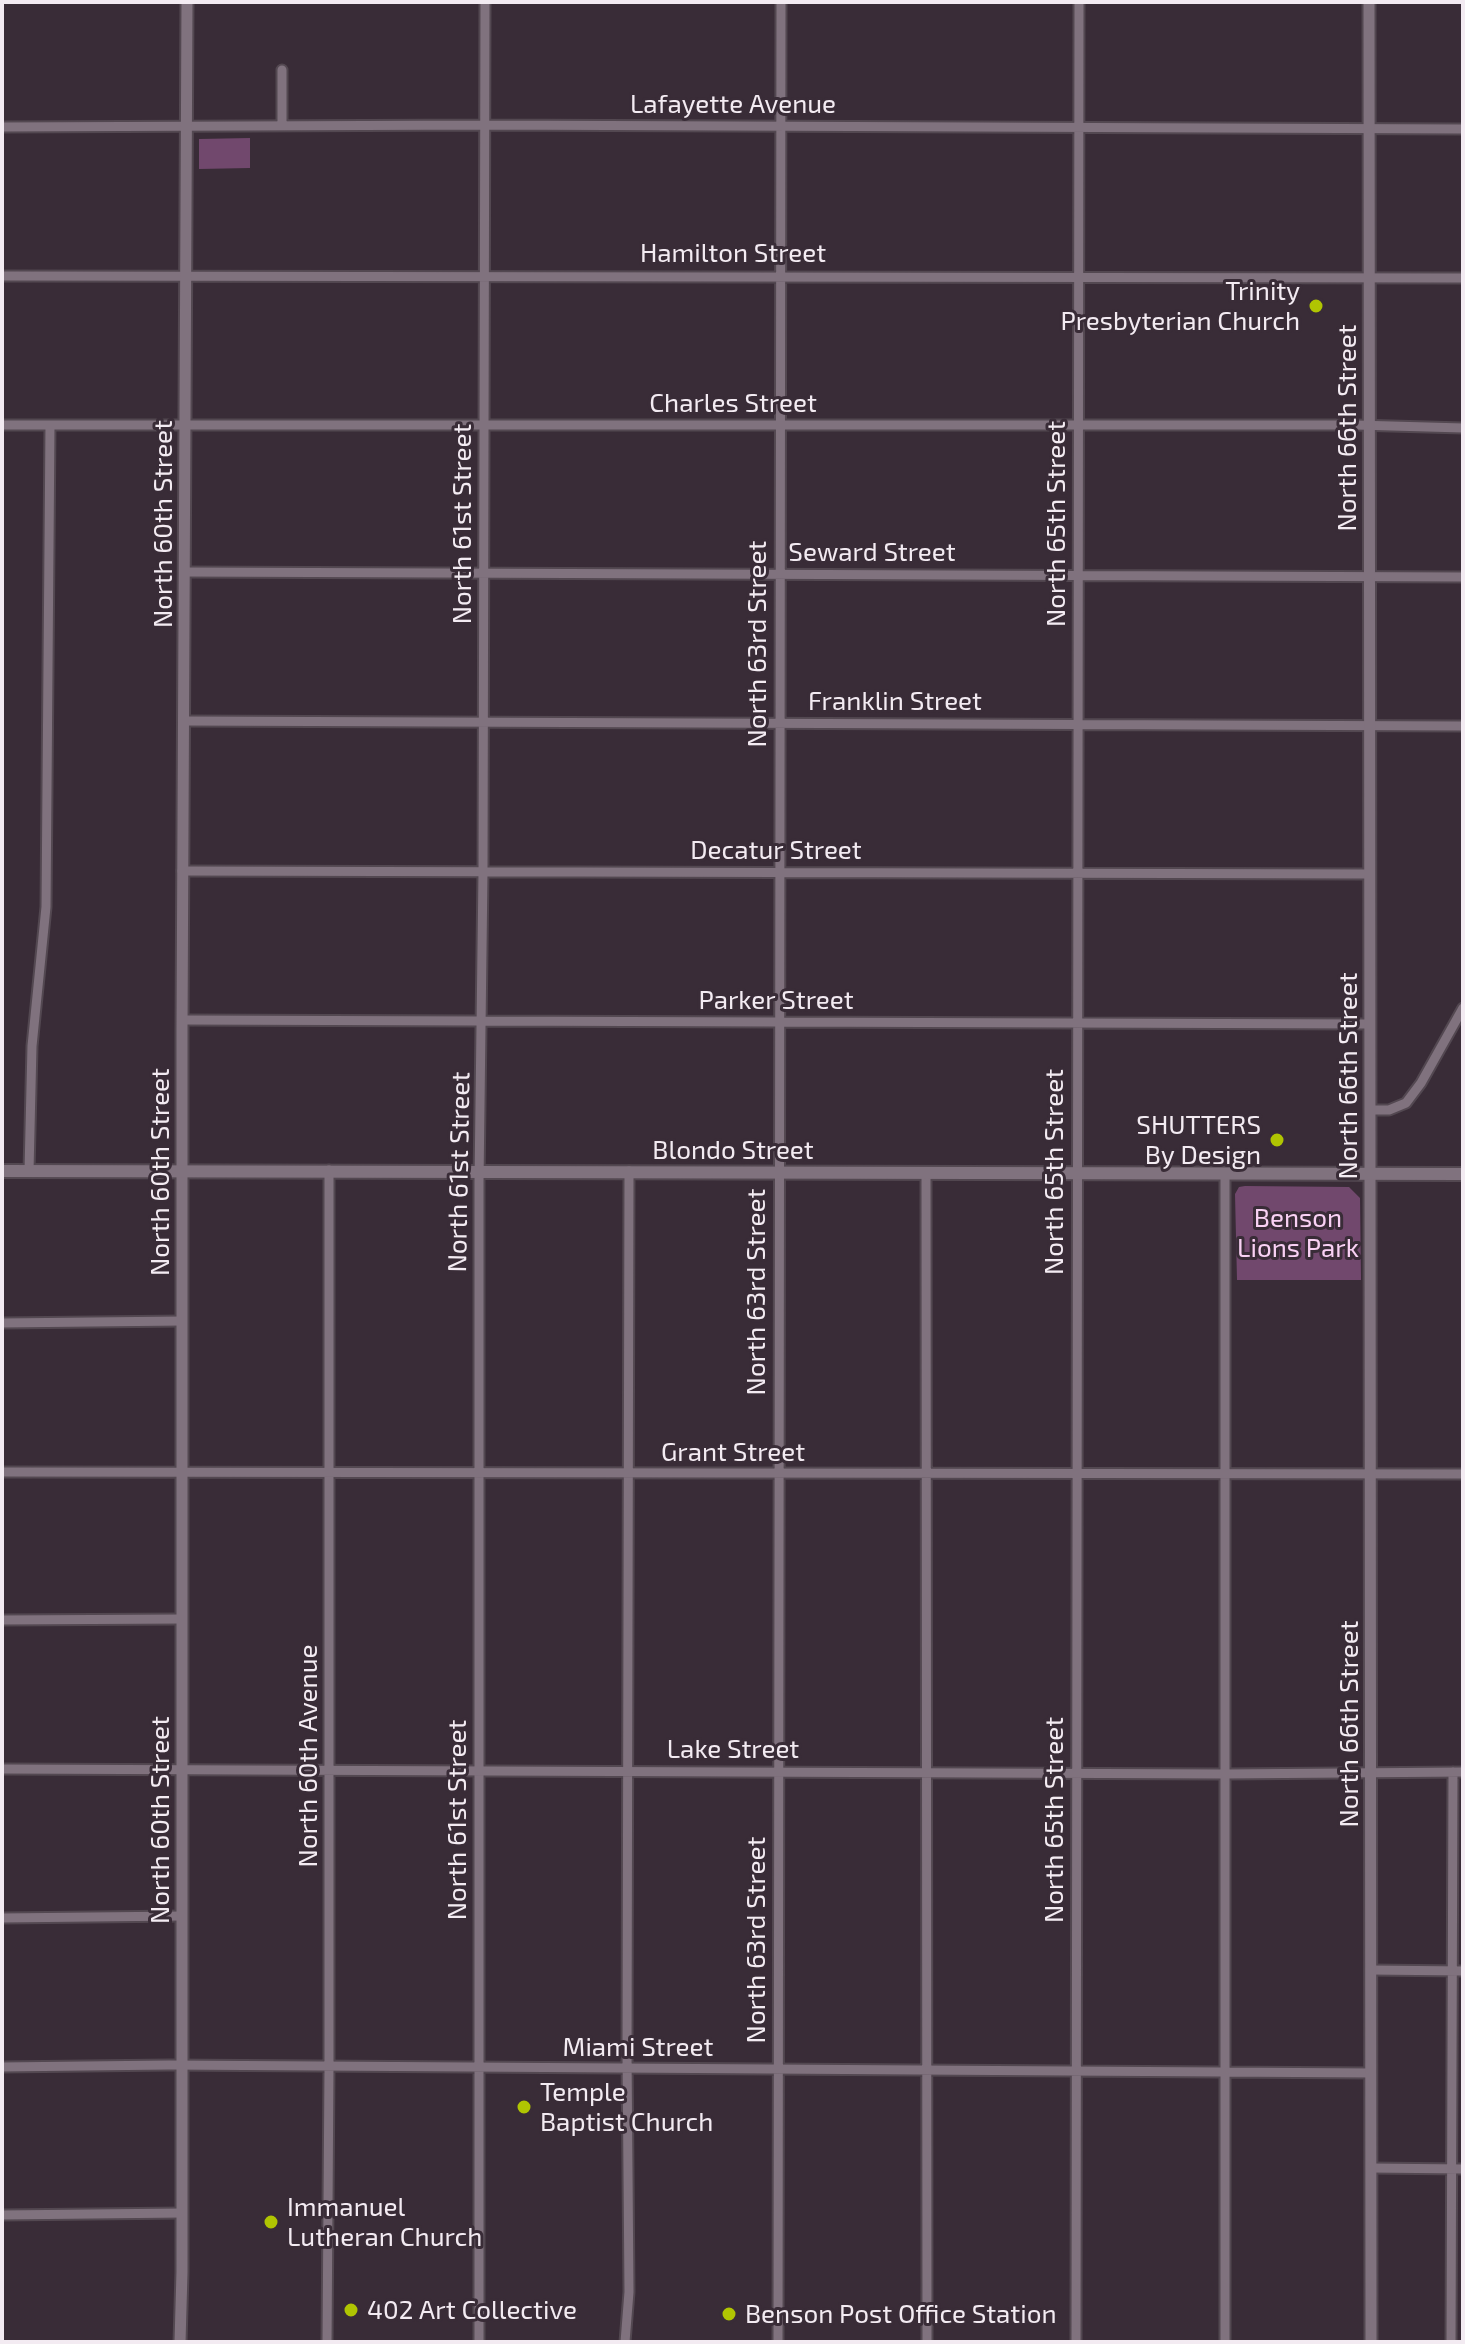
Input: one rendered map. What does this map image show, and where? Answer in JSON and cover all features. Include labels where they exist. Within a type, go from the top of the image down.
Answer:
[{"type":"main road","name":"Blondo Street","points":[[2,1171],[1463,1174]]},
{"type":"street","name":"North 60th Street","points":[[180,2342],[181,1170],[187,2]]},
{"type":"street","name":"North 61st Street","points":[[479,2342],[485,2]]},
{"type":"street","name":"North 63rd Street","points":[[778,2342],[781,2]]},
{"type":"street","name":"North 65th Street","points":[[1076,2342],[1079,2]]},
{"type":"street","name":"North 66th Street","points":[[1369,2],[1371,2342]]},
{"type":"street","points":[[282,70],[282,126]]},
{"type":"street","name":"Lafayette Avenue","points":[[2,127],[485,125],[1463,129]]},
{"type":"street","name":"Hamilton Street","points":[[2,276],[1463,278]]},
{"type":"street","name":"Charles Street","points":[[2,425],[1463,428]]},
{"type":"street","points":[[29,1171],[32,1046],[46,907],[50,425]]},
{"type":"street","name":"Seward Street","points":[[184,572],[1463,577]]},
{"type":"street","name":"Franklin Street","points":[[184,721],[1463,726]]},
{"type":"street","name":"Decatur Street","points":[[182,871],[1369,874]]},
{"type":"street","points":[[1370,1110],[1389,1110],[1406,1103],[1421,1083],[1463,1008]]},
{"type":"street","name":"Parker Street","points":[[182,1020],[1369,1024]]},
{"type":"street","name":"North 60th Avenue","points":[[327,2342],[329,1170]]},
{"type":"street","points":[[625,2342],[629,2307],[629,1171]]},
{"type":"street","points":[[926,1172],[927,2342]]},
{"type":"street","points":[[1225,1173],[1225,2342]]},
{"type":"street","points":[[2,1323],[182,1321]]},
{"type":"street","name":"Grant Street","points":[[2,1472],[1463,1474]]},
{"type":"street","points":[[2,1620],[182,1619]]},
{"type":"street","name":"Lake Street","points":[[2,1769],[1225,1774],[1458,1772]]},
{"type":"street","points":[[1451,2342],[1451,2169],[1458,1971],[1458,1772]]},
{"type":"street","points":[[2,1918],[182,1916]]},
{"type":"street","points":[[1371,1970],[1458,1971]]},
{"type":"street","name":"Miami Street","points":[[2,2067],[1371,2073]]},
{"type":"street","points":[[1371,2168],[1463,2169]]},
{"type":"street","points":[[2,2215],[182,2213]]},
{"type":"green space","points":[[250,138],[250,168],[199,169],[199,139]]},
{"type":"green space","name":"Benson Lions Park","points":[[1239,1187],[1349,1187],[1360,1198],[1361,1280],[1237,1280],[1235,1194]]},
{"type":"place","name":"Trinity Presbyterian Church","points":[[1316,306]]},
{"type":"place","name":"SHUTTERS By Design","points":[[1277,1140]]},
{"type":"place","name":"Temple Baptist Church","points":[[524,2107]]},
{"type":"place","name":"Immanuel Lutheran Church","points":[[271,2222]]},
{"type":"place","name":"402 Art Collective","points":[[351,2310]]},
{"type":"place","name":"Benson Post Office Station","points":[[729,2314]]}]
